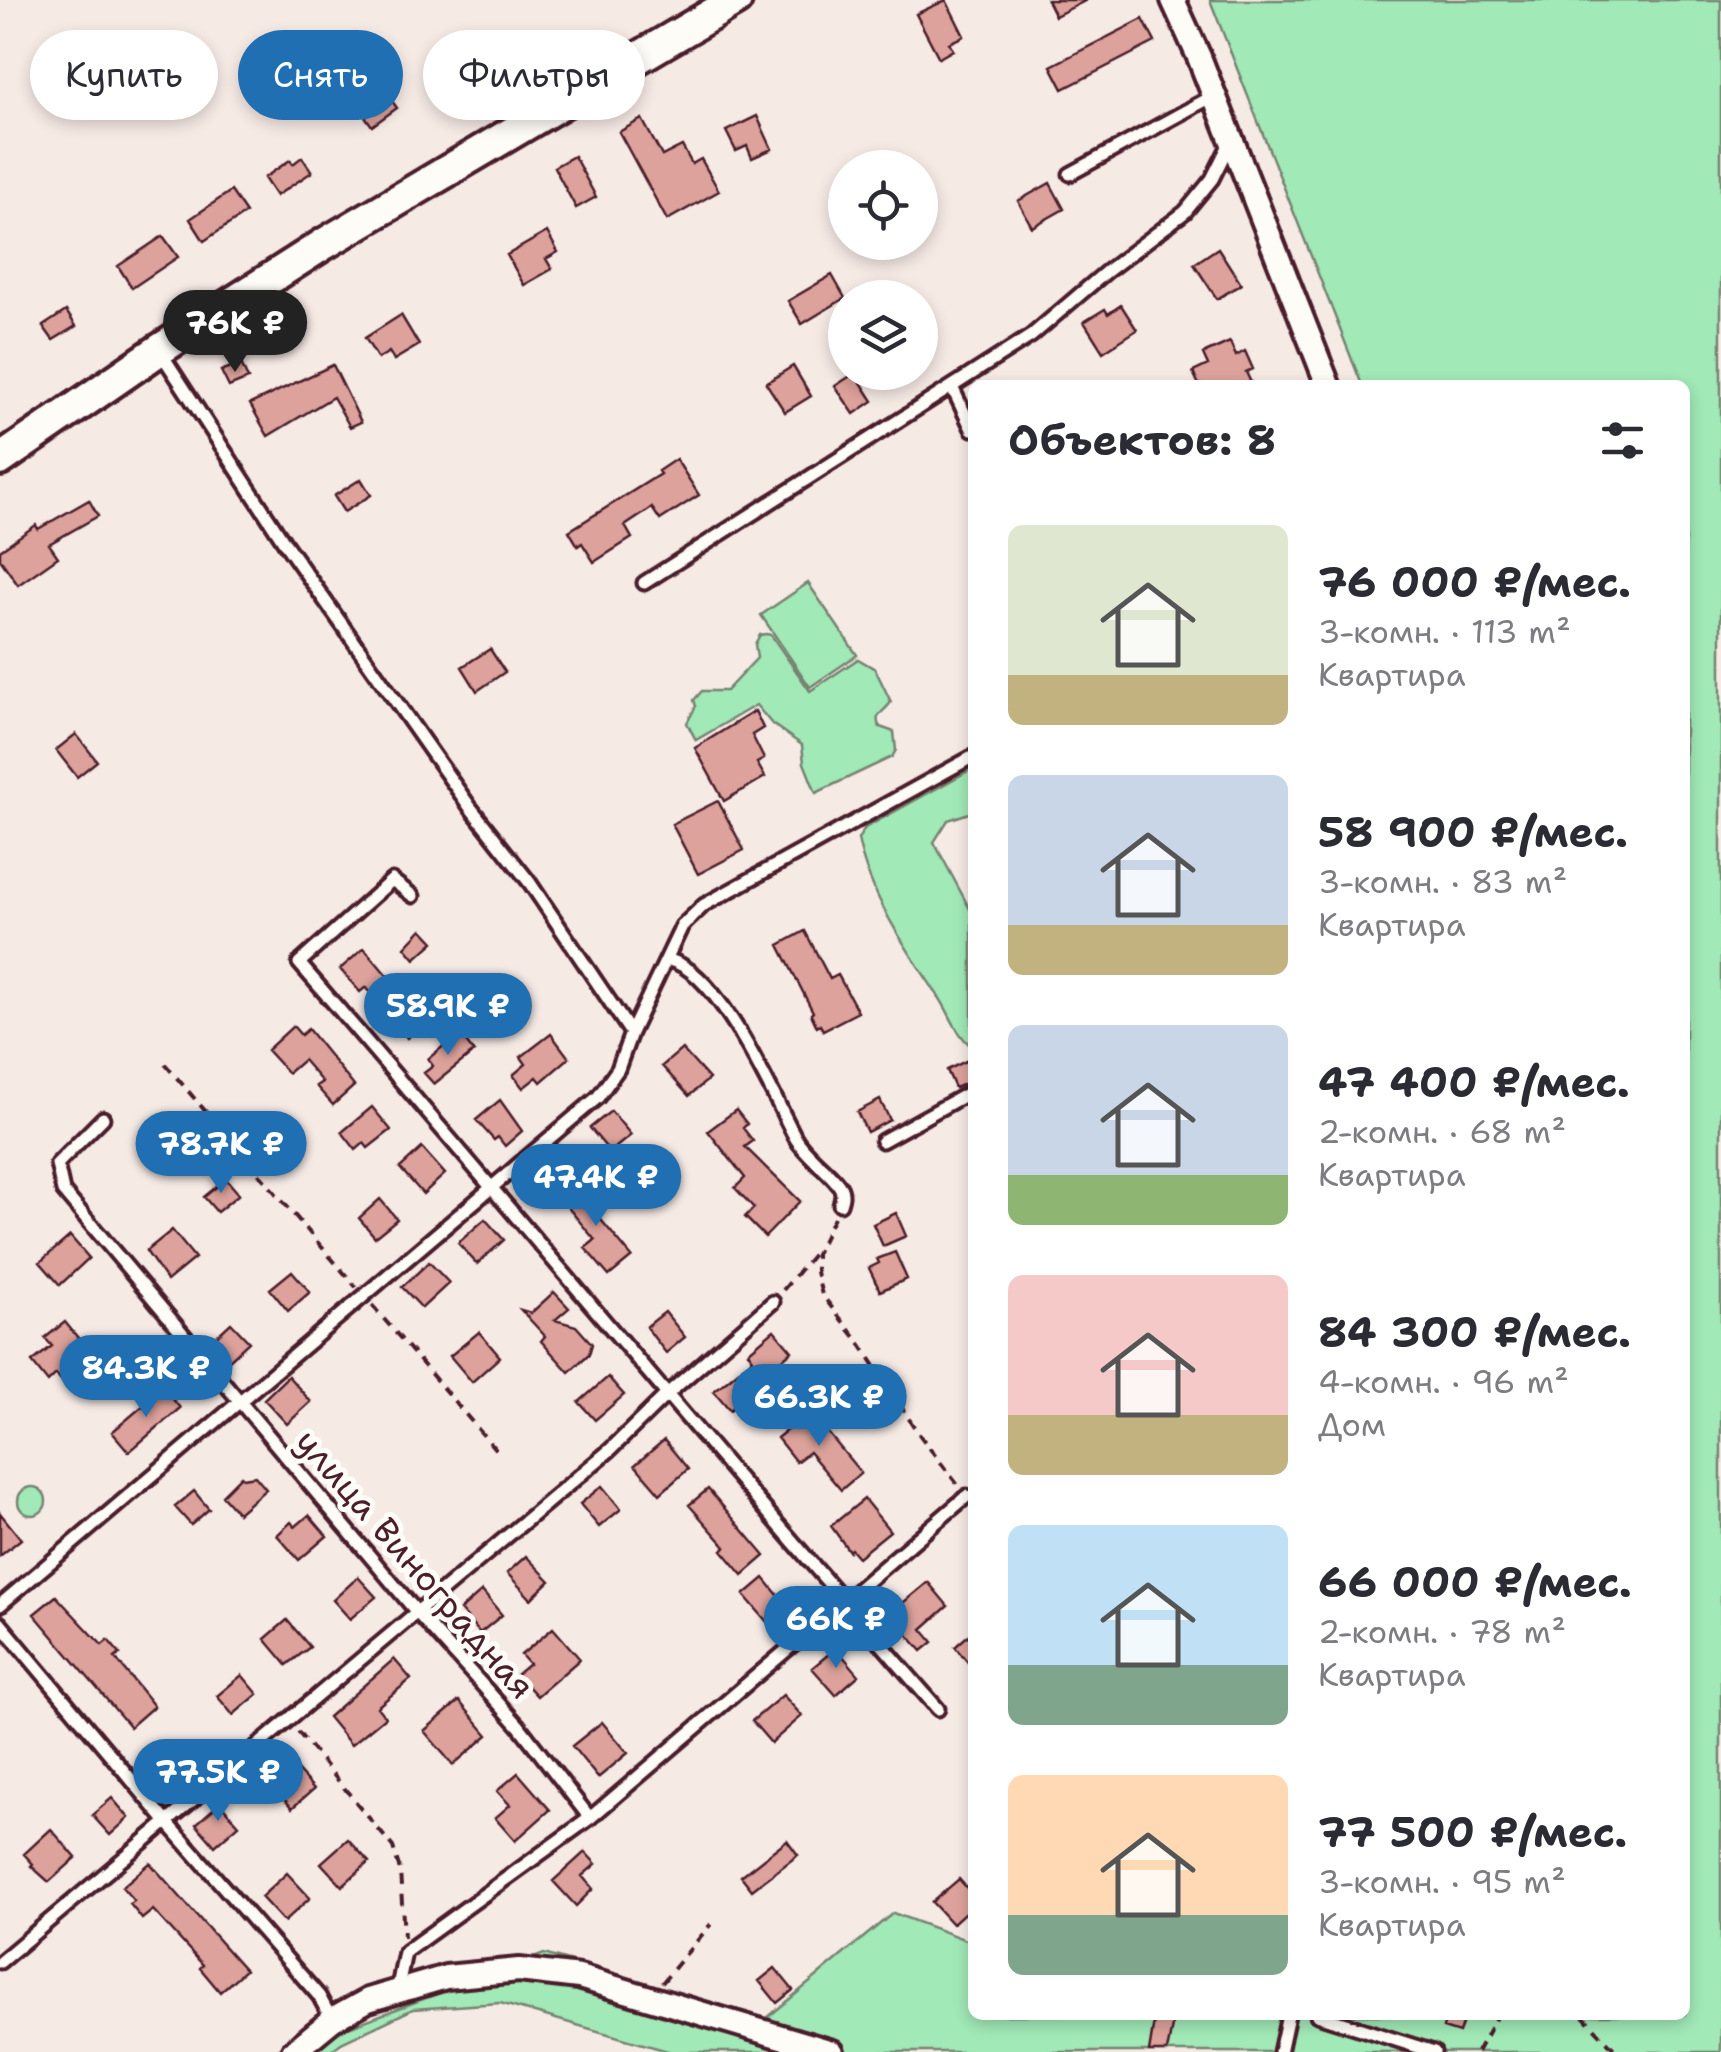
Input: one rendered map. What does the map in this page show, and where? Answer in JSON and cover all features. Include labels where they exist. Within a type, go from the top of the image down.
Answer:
[{"type":"main road","points":[[0,460],[159,350],[341,234],[736,0]]},
{"type":"street","points":[[1173,0],[1326,380]]},
{"type":"street","points":[[293,2052],[332,2020],[368,2000],[446,1977],[519,1970],[578,1977],[832,2052]]},
{"type":"lane","points":[[1070,174],[1214,95]]},
{"type":"lane","points":[[644,583],[1031,336],[1185,212],[1212,179],[1232,139]]},
{"type":"lane","points":[[159,350],[296,560],[470,807],[550,912],[631,1032]]},
{"type":"lane","points":[[952,387],[968,421]]},
{"type":"lane","points":[[0,1605],[598,1097],[618,1069],[631,1032],[669,960],[682,926],[704,905],[968,758]]},
{"type":"lane","points":[[413,896],[392,880],[299,963],[492,1185],[665,1396],[938,1709]]},
{"type":"lane","points":[[669,960],[691,969],[716,998],[748,1047],[804,1153],[839,1184],[840,1204]]},
{"type":"lane","points":[[882,1140],[968,1093]]},
{"type":"lane","name":"улица Виноградная","points":[[103,1118],[57,1164],[60,1184],[272,1442],[519,1726],[590,1818]]},
{"type":"lane","points":[[0,1962],[610,1450],[772,1302]]},
{"type":"lane","points":[[397,1992],[405,1952],[590,1818],[967,1496]]},
{"type":"lane","points":[[0,1623],[318,1996],[332,2020]]},
{"type":"lane","points":[[1280,2052],[1287,2020]]},
{"type":"lane","points":[[1333,2020],[1434,2052]]},
{"type":"path","points":[[164,1064],[496,1450]]},
{"type":"path","points":[[772,1302],[818,1248],[840,1204]]},
{"type":"path","points":[[818,1248],[816,1272],[822,1295],[862,1346],[918,1434],[967,1496]]},
{"type":"path","points":[[288,1719],[393,1846],[400,1870],[405,1952]]},
{"type":"path","points":[[650,1998],[710,1924]]},
{"type":"path","points":[[1477,2052],[1494,2020]]},
{"type":"path","points":[[1587,2020],[1618,2052]]},
{"type":"green space","points":[[1210,0],[1721,0],[1721,2052],[671,2052],[500,2003],[413,2009],[330,2052],[311,2052],[335,2032],[544,1954],[767,2018],[893,1913],[968,1941],[968,2020],[1690,2020],[1690,380],[1360,380]]},
{"type":"green space","points":[[808,583],[857,655],[810,687],[761,615]]},
{"type":"green space","points":[[760,635],[771,635],[810,691],[858,659],[875,669],[891,702],[878,719],[880,727],[894,732],[896,750],[892,757],[816,793],[804,763],[802,745],[772,724],[756,705],[696,740],[687,723],[696,706],[694,700],[702,691],[726,691],[757,658],[755,644]]},
{"type":"green space","points":[[968,771],[968,813],[948,820],[934,842],[968,906],[968,1044],[914,960],[871,881],[858,839],[865,828]]},
{"type":"green space","points":[[32,1487],[42,1491],[46,1501],[42,1511],[32,1515],[22,1511],[18,1501],[22,1491]]},
{"type":"building","points":[[946,0],[964,36],[949,43],[953,50],[939,58],[916,14]]},
{"type":"building","points":[[1047,0],[1087,0],[1055,16]]},
{"type":"building","points":[[1143,19],[1155,42],[1063,89],[1051,66]]},
{"type":"building","points":[[757,116],[772,149],[752,158],[747,146],[736,151],[726,131]]},
{"type":"building","points":[[643,120],[662,156],[682,146],[692,164],[701,159],[719,191],[667,220],[619,132]]},
{"type":"building","points":[[574,156],[596,197],[576,208],[554,167]]},
{"type":"building","points":[[302,157],[312,172],[276,196],[264,178],[290,160],[293,164]]},
{"type":"building","points":[[1050,183],[1064,209],[1032,227],[1018,201]]},
{"type":"building","points":[[231,191],[246,213],[204,241],[190,219]]},
{"type":"building","points":[[547,232],[558,252],[546,259],[552,269],[524,285],[507,255]]},
{"type":"building","points":[[163,236],[178,257],[132,288],[118,266]]},
{"type":"building","points":[[1218,248],[1241,284],[1217,299],[1194,264]]},
{"type":"building","points":[[832,275],[835,280],[828,280],[828,308],[802,324],[788,301]]},
{"type":"building","points":[[1121,305],[1137,330],[1103,352],[1084,322],[1105,309],[1108,314]]},
{"type":"building","points":[[66,311],[76,326],[53,340],[43,326]]},
{"type":"building","points":[[401,315],[419,345],[394,360],[389,352],[378,359],[365,338]]},
{"type":"building","points":[[1230,342],[1236,356],[1245,351],[1253,369],[1246,372],[1250,380],[1197,380],[1193,372],[1208,365],[1203,354]]},
{"type":"building","points":[[241,363],[248,379],[229,387],[221,371]]},
{"type":"building","points":[[333,365],[361,422],[350,427],[333,397],[268,436],[250,404]]},
{"type":"building","points":[[793,366],[811,396],[785,412],[766,383]]},
{"type":"building","points":[[838,390],[866,390],[873,401],[854,414]]},
{"type":"building","points":[[676,459],[699,495],[660,520],[652,508],[625,526],[632,538],[594,562],[569,531],[660,474],[658,471]]},
{"type":"building","points":[[361,479],[371,495],[344,512],[334,496]]},
{"type":"building","points":[[89,500],[98,516],[49,544],[58,557],[18,585],[0,559],[0,550],[36,525],[38,529]]},
{"type":"building","points":[[490,649],[505,672],[477,691],[462,667]]},
{"type":"building","points":[[755,711],[763,728],[752,735],[764,759],[757,763],[765,777],[724,801],[695,748]]},
{"type":"building","points":[[76,734],[97,761],[77,777],[56,750]]},
{"type":"building","points":[[718,801],[744,850],[698,874],[672,824]]},
{"type":"building","points":[[422,929],[434,942],[415,959],[405,947]]},
{"type":"building","points":[[805,931],[830,979],[838,975],[858,1012],[823,1030],[820,1025],[817,1027],[779,945]]},
{"type":"building","points":[[364,948],[401,992],[412,983],[427,1001],[420,1006],[430,1019],[407,1038],[366,987],[360,992],[340,969]]},
{"type":"building","points":[[293,1026],[301,1035],[308,1029],[354,1086],[333,1105],[316,1086],[322,1082],[303,1060],[288,1073],[267,1050]]},
{"type":"building","points":[[459,1033],[474,1052],[434,1084],[424,1073],[433,1066],[428,1059]]},
{"type":"building","points":[[551,1034],[569,1058],[541,1082],[537,1077],[523,1088],[513,1075],[526,1064],[521,1057]]},
{"type":"building","points":[[682,1049],[709,1079],[689,1096],[662,1066]]},
{"type":"building","points":[[968,1060],[968,1082],[955,1088],[947,1070]]},
{"type":"building","points":[[500,1100],[522,1131],[505,1146],[476,1120]]},
{"type":"building","points":[[880,1100],[890,1120],[867,1132],[857,1112]]},
{"type":"building","points":[[372,1107],[391,1130],[368,1148],[364,1143],[356,1150],[342,1132]]},
{"type":"building","points":[[736,1110],[753,1141],[745,1147],[800,1201],[765,1237],[745,1217],[754,1208],[735,1188],[745,1178],[708,1131]]},
{"type":"building","points":[[611,1111],[631,1135],[610,1152],[590,1128]]},
{"type":"building","points":[[174,1114],[184,1128],[159,1148],[148,1135]]},
{"type":"building","points":[[422,1148],[445,1174],[423,1194],[400,1168]]},
{"type":"building","points":[[226,1179],[239,1194],[217,1212],[204,1197]]},
{"type":"building","points":[[581,1180],[600,1203],[592,1209],[632,1257],[609,1276],[585,1248],[595,1240],[560,1198]]},
{"type":"building","points":[[380,1199],[397,1219],[375,1237],[359,1218]]},
{"type":"building","points":[[896,1213],[906,1236],[883,1246],[873,1224]]},
{"type":"building","points":[[485,1219],[504,1240],[477,1264],[458,1243]]},
{"type":"building","points":[[172,1230],[195,1258],[167,1281],[146,1251]]},
{"type":"building","points":[[70,1236],[89,1258],[60,1285],[40,1262]]},
{"type":"building","points":[[895,1252],[907,1279],[880,1291],[869,1268],[879,1263],[877,1259]]},
{"type":"building","points":[[429,1262],[449,1283],[422,1308],[402,1287]]},
{"type":"building","points":[[292,1271],[310,1292],[288,1311],[270,1289]]},
{"type":"building","points":[[554,1292],[569,1308],[555,1320],[576,1326],[592,1344],[589,1354],[569,1372],[541,1341],[545,1336],[521,1310],[531,1313]]},
{"type":"building","points":[[665,1312],[685,1337],[666,1353],[646,1327]]},
{"type":"building","points":[[65,1322],[96,1360],[66,1386],[56,1374],[48,1382],[32,1362],[52,1346],[45,1338]]},
{"type":"building","points":[[231,1323],[249,1342],[226,1363],[208,1344]]},
{"type":"building","points":[[774,1330],[792,1351],[730,1410],[714,1391],[753,1359],[748,1352]]},
{"type":"building","points":[[479,1332],[500,1357],[472,1382],[450,1356]]},
{"type":"building","points":[[288,1376],[311,1402],[287,1424],[264,1399]]},
{"type":"building","points":[[608,1377],[624,1395],[595,1420],[579,1402]]},
{"type":"building","points":[[164,1388],[180,1408],[129,1452],[112,1432]]},
{"type":"building","points":[[810,1411],[861,1473],[841,1490],[809,1452],[796,1462],[777,1438]]},
{"type":"building","points":[[664,1440],[688,1469],[660,1494],[635,1465]]},
{"type":"building","points":[[241,1476],[255,1476],[266,1489],[238,1513],[222,1495]]},
{"type":"building","points":[[602,1486],[621,1509],[599,1527],[580,1504]]},
{"type":"building","points":[[708,1489],[765,1556],[743,1575],[722,1550],[726,1547],[689,1505]]},
{"type":"building","points":[[194,1491],[209,1509],[191,1525],[175,1507]]},
{"type":"building","points":[[864,1499],[890,1531],[858,1557],[831,1526]]},
{"type":"building","points":[[0,1513],[21,1539],[0,1556]]},
{"type":"building","points":[[309,1515],[327,1536],[299,1560],[277,1535],[291,1522],[295,1527]]},
{"type":"building","points":[[526,1556],[550,1581],[531,1599],[507,1573]]},
{"type":"building","points":[[358,1577],[376,1597],[350,1619],[333,1600]]},
{"type":"building","points":[[764,1578],[787,1606],[768,1623],[744,1595]]},
{"type":"building","points":[[928,1582],[948,1606],[922,1629],[933,1642],[922,1651],[896,1621],[904,1615],[898,1607]]},
{"type":"building","points":[[482,1591],[502,1615],[480,1633],[460,1610]]},
{"type":"building","points":[[56,1596],[102,1645],[108,1640],[120,1654],[115,1658],[154,1706],[130,1727],[34,1614]]},
{"type":"building","points":[[287,1620],[310,1647],[287,1665],[265,1639]]},
{"type":"building","points":[[553,1628],[580,1659],[537,1696],[517,1674],[529,1664],[521,1655]]},
{"type":"building","points":[[968,1636],[968,1662],[955,1647]]},
{"type":"building","points":[[836,1648],[859,1675],[836,1695],[812,1668]]},
{"type":"building","points":[[394,1659],[411,1679],[377,1707],[385,1717],[351,1745],[328,1717]]},
{"type":"building","points":[[242,1675],[258,1694],[233,1715],[217,1696]]},
{"type":"building","points":[[783,1695],[802,1716],[771,1743],[752,1721]]},
{"type":"building","points":[[459,1701],[488,1735],[453,1765],[424,1731]]},
{"type":"building","points":[[602,1722],[628,1753],[598,1778],[572,1746]]},
{"type":"building","points":[[287,1759],[314,1789],[292,1808],[266,1778]]},
{"type":"building","points":[[518,1773],[550,1810],[515,1841],[495,1818],[510,1805],[497,1791]]},
{"type":"building","points":[[112,1798],[129,1818],[110,1835],[92,1815]]},
{"type":"building","points":[[220,1803],[239,1825],[215,1846],[196,1824]]},
{"type":"building","points":[[51,1829],[76,1858],[49,1882],[24,1854]]},
{"type":"building","points":[[348,1839],[369,1862],[342,1886],[321,1863]]},
{"type":"building","points":[[787,1840],[798,1855],[752,1890],[741,1876]]},
{"type":"building","points":[[585,1852],[596,1864],[582,1876],[593,1889],[576,1906],[553,1881]]},
{"type":"building","points":[[150,1863],[245,1970],[220,1992],[200,1968],[203,1965],[153,1910],[142,1919],[130,1904],[134,1901],[122,1887]]},
{"type":"building","points":[[287,1873],[310,1898],[284,1922],[261,1897]]},
{"type":"building","points":[[959,1879],[968,1889],[968,1910],[952,1924],[932,1902]]},
{"type":"building","points":[[775,1968],[793,1990],[777,2003],[759,1981]]},
{"type":"building","points":[[1154,2020],[1173,2020],[1167,2052],[1149,2052]]},
{"type":"building","points":[[1445,2020],[1463,2020],[1459,2033],[1443,2028]]}]
